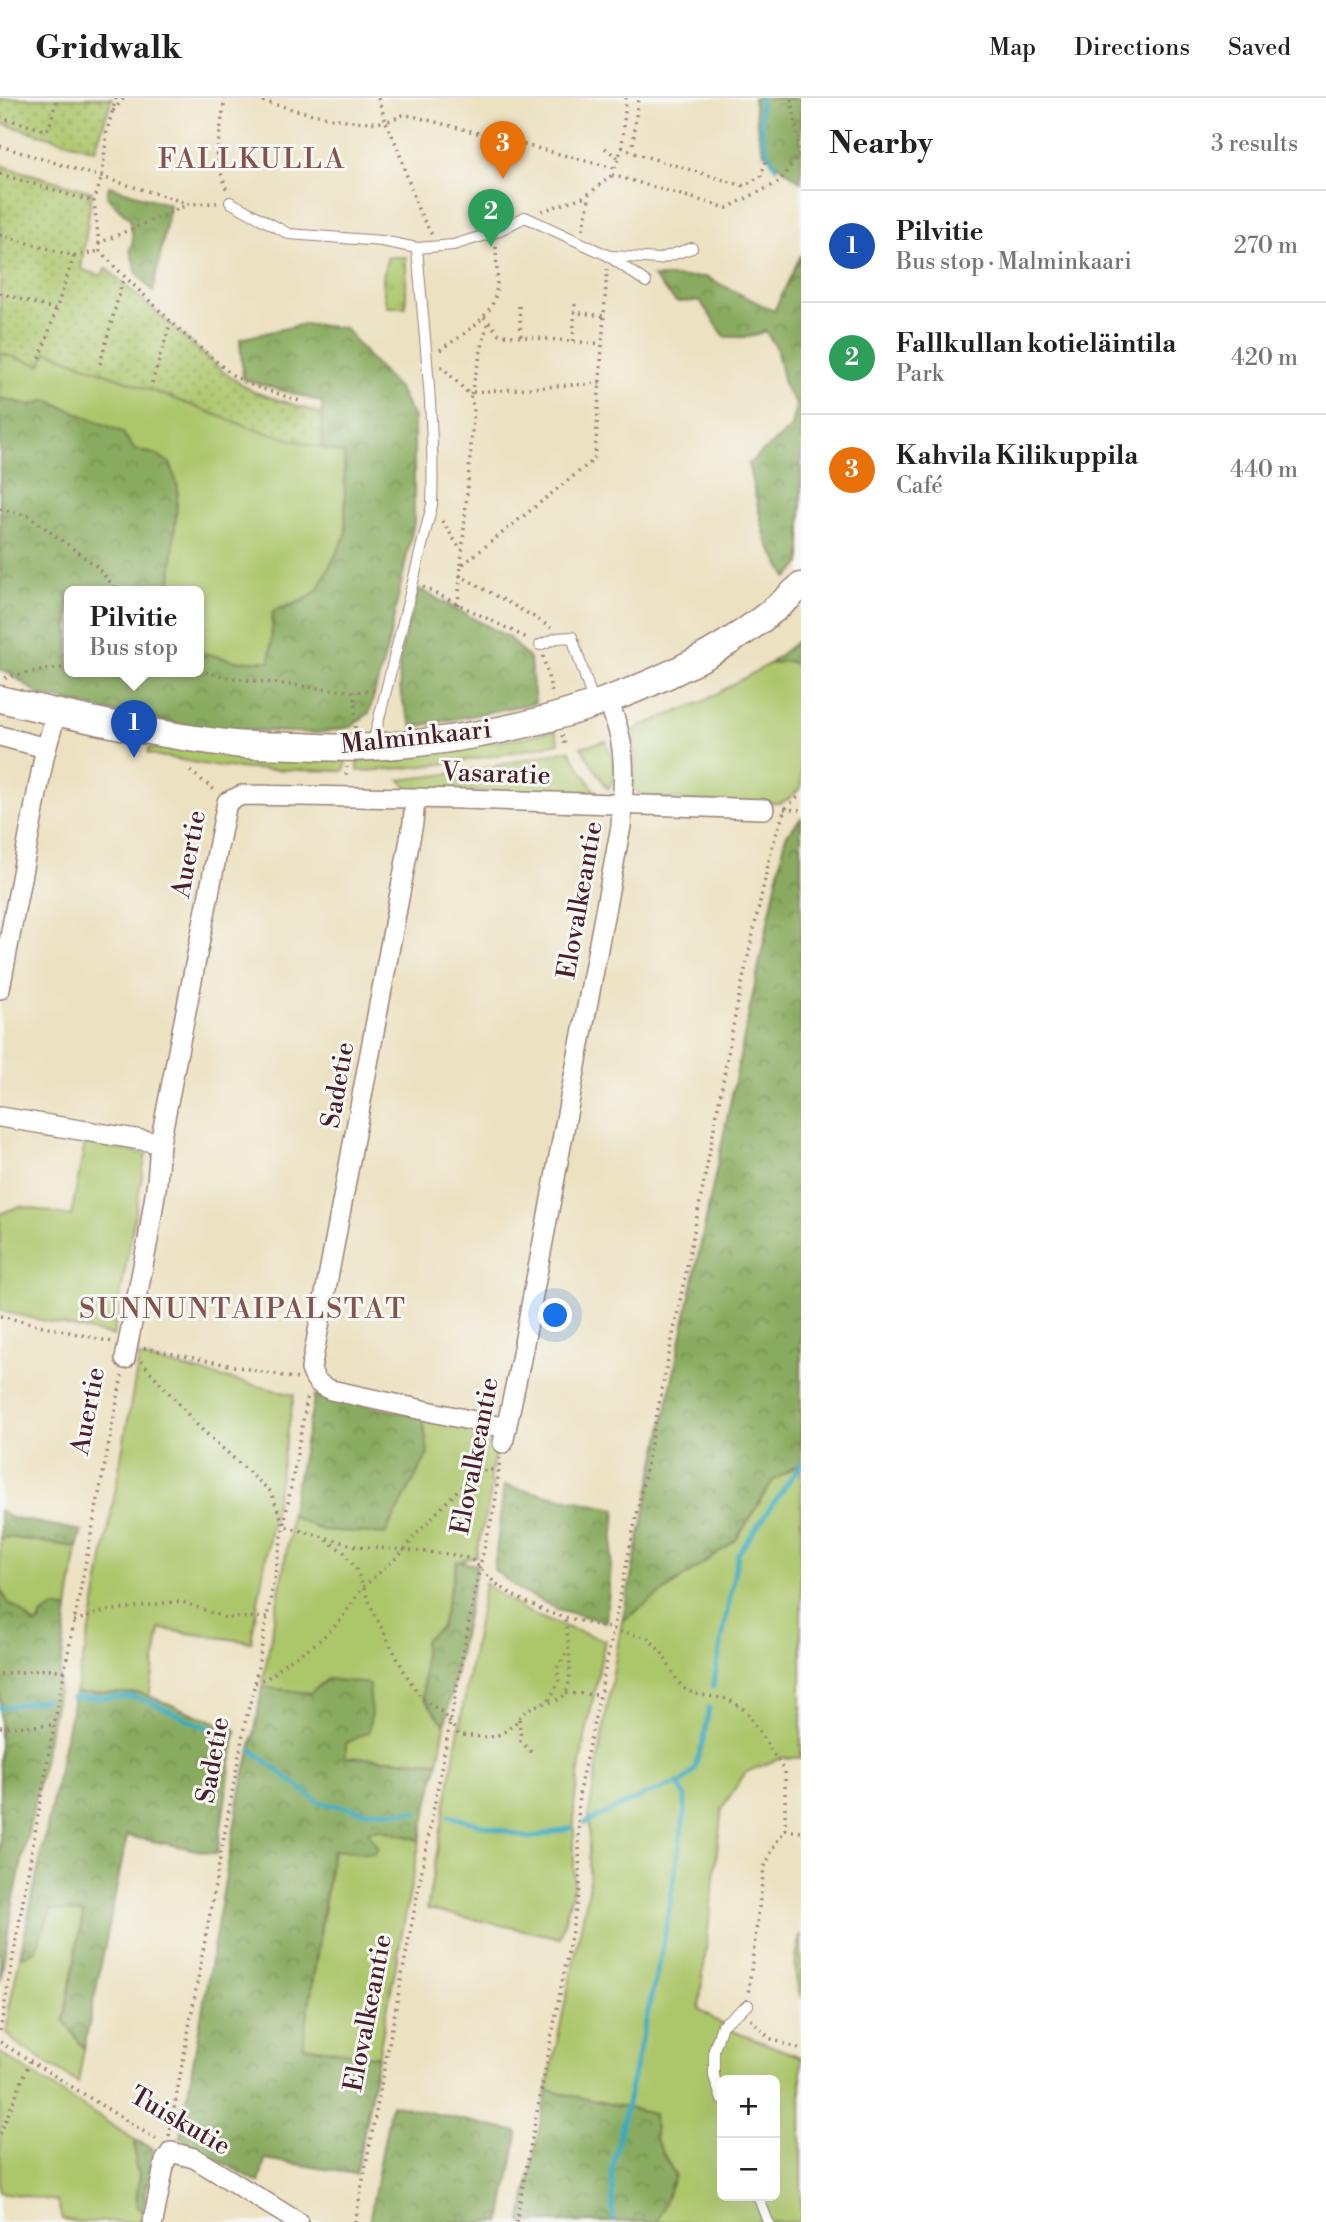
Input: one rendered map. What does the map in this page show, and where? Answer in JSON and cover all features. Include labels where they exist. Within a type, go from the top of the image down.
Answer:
[{"type":"main road","name":"Malminkaari","points":[[0,699],[141,731],[237,744],[363,737],[422,742],[491,731],[601,702],[675,673],[761,620],[801,586]]},
{"type":"street","name":"Elovalkeantie","points":[[504,1436],[520,1366],[609,897],[623,804],[621,740],[601,702]]},
{"type":"street","points":[[0,989],[46,748],[56,713]]},
{"type":"street","points":[[0,736],[46,748]]},
{"type":"street","name":"Vasaratie","points":[[227,802],[243,795],[764,809]]},
{"type":"street","name":"Sadetie","points":[[314,1379],[311,1369],[413,823],[415,799]]},
{"type":"street","name":"Auertie","points":[[126,1352],[148,1240],[160,1143],[227,802]]},
{"type":"street","points":[[0,1117],[160,1143]]},
{"type":"street","points":[[314,1379],[331,1390],[504,1436]]},
{"type":"street","points":[[153,2222],[164,2161],[171,2152]]},
{"type":"street","name":"Tuiskutie","points":[[171,2152],[194,2158],[298,2222]]},
{"type":"lane","points":[[230,202],[289,234],[382,241],[417,248],[453,245],[496,232],[525,217],[607,255],[646,282]]},
{"type":"lane","points":[[363,737],[385,689],[432,505],[432,428],[417,248]]},
{"type":"lane","points":[[607,255],[659,259],[692,248]]},
{"type":"lane","points":[[540,645],[557,638],[572,636],[601,702]]},
{"type":"lane","points":[[717,2085],[714,2076],[715,2050],[722,2025],[748,2005]]},
{"type":"lane","points":[[760,2201],[768,2222]]},
{"type":"path","points":[[0,117],[44,130],[49,128],[57,98]]},
{"type":"path","points":[[116,98],[107,131],[102,176],[94,202],[100,251],[230,374],[248,384],[303,402]]},
{"type":"path","points":[[112,113],[124,98]]},
{"type":"path","points":[[99,243],[190,204],[230,202],[216,158],[225,98]]},
{"type":"path","points":[[249,98],[318,117],[365,123],[386,121],[403,115],[412,116],[614,168]]},
{"type":"path","points":[[378,98],[418,209],[434,240],[431,247]]},
{"type":"path","points":[[525,217],[590,193],[612,175],[622,147],[626,98]]},
{"type":"path","points":[[622,147],[634,144],[638,98]]},
{"type":"path","points":[[612,175],[727,208],[779,182],[800,153],[792,98]]},
{"type":"path","points":[[0,146],[190,204]]},
{"type":"path","points":[[622,147],[744,186],[761,176],[766,162]]},
{"type":"path","points":[[605,148],[618,158]]},
{"type":"path","points":[[0,174],[94,202]]},
{"type":"path","points":[[580,243],[590,193]]},
{"type":"path","points":[[458,605],[474,409],[471,394],[486,319],[496,295],[496,232]]},
{"type":"path","points":[[0,235],[74,256],[100,251]]},
{"type":"path","points":[[461,566],[595,456],[607,255]]},
{"type":"path","points":[[40,358],[74,256]]},
{"type":"path","points":[[100,364],[124,276]]},
{"type":"path","points":[[0,293],[57,310]]},
{"type":"path","points":[[573,341],[575,304]]},
{"type":"path","points":[[519,306],[522,337]]},
{"type":"path","points":[[573,312],[604,316]]},
{"type":"path","points":[[486,319],[499,334],[602,344]]},
{"type":"path","points":[[486,319],[426,358],[441,366],[471,394],[600,383]]},
{"type":"path","points":[[152,383],[172,322]]},
{"type":"path","points":[[432,505],[462,551]]},
{"type":"path","points":[[0,509],[29,516],[95,565],[114,586]]},
{"type":"path","points":[[459,575],[536,618],[551,629],[557,638]]},
{"type":"path","points":[[414,582],[540,645],[554,702]]},
{"type":"path","points":[[0,679],[64,668]]},
{"type":"path","points":[[204,672],[239,679],[355,692],[385,689]]},
{"type":"path","points":[[355,692],[363,737]]},
{"type":"path","points":[[190,771],[227,802]]},
{"type":"path","points":[[516,2222],[580,1889],[580,1781],[600,1695],[703,1187],[736,1011],[772,848],[785,810],[801,794]]},
{"type":"path","points":[[785,810],[801,810]]},
{"type":"path","points":[[0,1317],[126,1352],[297,1379],[314,1379]]},
{"type":"path","points":[[126,1352],[199,1427],[271,1492],[284,1526],[356,1546],[449,1554],[471,1559],[480,1565],[494,1582],[514,1596],[549,1613],[642,1636],[655,1643],[678,1682],[690,1693],[728,1699],[746,1711],[785,1772],[785,1830],[764,1868],[748,2005],[750,2018],[767,2037],[801,2050]]},
{"type":"path","name":"Auertie","points":[[0,2031],[54,1725],[126,1352]]},
{"type":"path","name":"Sadetie","points":[[171,2152],[169,2136],[306,1398],[314,1379]]},
{"type":"path","name":"Elovalkeantie","points":[[355,2222],[480,1565],[495,1504],[497,1469],[504,1436]]},
{"type":"path","points":[[255,1683],[271,1676],[319,1641],[340,1622],[363,1587],[404,1551],[412,1538],[457,1490],[483,1471],[497,1469]]},
{"type":"path","points":[[325,1539],[344,1552],[356,1569],[405,1673],[422,1699],[442,1712],[459,1735],[488,1739],[497,1736],[527,1709],[549,1700],[560,1699],[566,1693],[571,1670],[565,1618]]},
{"type":"path","points":[[74,1621],[106,1611],[180,1601],[226,1618],[267,1617]]},
{"type":"path","points":[[549,1700],[559,1682],[557,1668],[569,1650]]},
{"type":"path","points":[[0,1674],[65,1671]]},
{"type":"path","points":[[566,1693],[600,1695]]},
{"type":"path","points":[[519,1719],[521,1741],[532,1753]]},
{"type":"path","points":[[0,1727],[54,1725]]},
{"type":"path","points":[[785,1830],[801,1832]]},
{"type":"path","name":"Tuiskutie","points":[[0,2042],[158,2140],[171,2152]]},
{"type":"path","points":[[0,2134],[30,2061]]},
{"type":"green space","points":[[0,98],[112,98],[95,150],[0,123]]},
{"type":"green space","points":[[753,98],[801,98],[801,182],[764,153]]},
{"type":"green space","points":[[0,165],[92,192],[81,269],[101,276],[106,268],[226,374],[254,392],[322,414],[322,448],[254,429],[47,351],[41,365],[0,353]]},
{"type":"green space","points":[[109,186],[170,205],[153,292],[137,273],[130,250],[133,240],[130,219],[107,197]]},
{"type":"green space","points":[[801,255],[801,563],[787,578],[766,540],[748,464],[792,427],[796,404],[785,388],[776,347],[765,331],[750,337],[725,337],[700,301],[676,302],[653,277],[706,277],[774,311]]},
{"type":"green space","points":[[388,257],[406,257],[406,307],[387,307],[383,282]]},
{"type":"green space","points":[[304,324],[345,328],[399,389],[414,418],[414,522],[388,645],[369,713],[351,727],[317,733],[213,729],[129,716],[40,695],[8,672],[0,670],[0,398],[31,405],[47,400],[122,432],[134,449],[158,455],[171,464],[178,488],[170,586],[64,586],[64,677],[204,677],[204,653],[236,661],[270,661],[273,611],[305,600],[318,589],[346,535],[344,454],[322,448],[322,402],[243,379],[240,339]]},
{"type":"green space","points":[[47,351],[254,429],[344,453],[346,535],[318,589],[305,600],[273,611],[270,661],[236,661],[204,653],[204,586],[170,586],[178,488],[158,455],[134,449],[122,432],[48,400],[31,405],[0,398],[0,353],[41,365]]},
{"type":"green space","points":[[419,589],[508,637],[530,660],[535,703],[413,727],[400,691],[399,674],[403,642]]},
{"type":"green space","points":[[801,638],[801,666],[788,661],[769,664]]},
{"type":"green space","points":[[788,661],[801,666],[801,788],[780,803],[712,802],[649,797],[638,793],[633,786],[634,732],[638,727],[702,702],[769,664]]},
{"type":"green space","points":[[555,730],[559,743],[458,762],[358,771],[357,761],[521,738]]},
{"type":"green space","points":[[606,741],[614,771],[608,789],[581,747]]},
{"type":"green space","points":[[149,748],[343,760],[346,763],[342,771],[248,769],[148,754]]},
{"type":"green space","points":[[569,750],[596,793],[410,791],[400,780],[477,770]]},
{"type":"green space","points":[[801,818],[801,1463],[773,1481],[736,1540],[622,1621],[786,836]]},
{"type":"green space","points":[[85,1143],[146,1154],[113,1336],[0,1311],[0,1214],[20,1206],[71,1216]]},
{"type":"green space","points":[[139,1357],[294,1395],[251,1642],[160,1629],[149,1697],[141,1693],[75,1693],[92,1621]]},
{"type":"green space","points":[[315,1395],[423,1417],[428,1454],[385,1534],[321,1530],[290,1515]]},
{"type":"green space","points":[[423,1417],[493,1430],[498,1439],[489,1482],[493,1484],[476,1556],[457,1562],[423,1697],[445,1725],[438,1762],[346,1757],[345,1743],[328,1679],[310,1693],[262,1687],[289,1537],[290,1515],[321,1530]]},
{"type":"green space","points":[[801,1463],[801,1758],[781,1758],[746,1772],[722,1808],[699,2009],[732,2031],[801,2057],[801,2222],[657,2222],[675,2175],[655,2139],[654,2114],[547,2090],[589,1888],[589,1814],[622,1621],[736,1540],[773,1481]]},
{"type":"green space","points":[[504,1486],[616,1509],[606,1622],[557,1609],[521,1591],[494,1570]]},
{"type":"green space","points":[[0,1510],[9,1517],[82,1531],[77,1547],[7,1537],[0,1539]]},
{"type":"green space","points":[[7,1537],[77,1547],[68,1610],[54,1607],[35,1626],[20,1610],[8,1603],[0,1587],[0,1539]]},
{"type":"green space","points":[[457,1561],[477,1565],[445,1725],[423,1697],[424,1640],[441,1627]]},
{"type":"green space","points":[[485,1583],[528,1612],[605,1640],[581,1758],[574,1806],[574,1885],[560,1938],[427,1909]]},
{"type":"green space","points":[[0,1587],[8,1603],[20,1610],[35,1626],[40,1623],[41,1616],[55,1607],[68,1610],[58,1691],[12,1908],[0,1982]]},
{"type":"green space","points":[[328,1679],[369,1684],[369,1732],[346,1743],[346,1757],[438,1762],[420,1840],[379,1829],[368,1831],[378,1849],[374,1854],[332,1850],[303,2046],[378,2057],[356,2174],[265,2159],[259,2183],[180,2138],[241,1789],[262,1687],[310,1693]]},
{"type":"green space","points":[[75,1693],[141,1693],[236,1730],[217,1854],[127,1836],[84,2049],[64,2020],[83,1913],[51,1909],[35,1952],[20,1956]]},
{"type":"green space","points":[[379,1829],[420,1840],[378,2057],[303,2046],[333,1850],[368,1831]]},
{"type":"green space","points":[[51,1909],[83,1913],[64,2020],[84,2049],[78,2083],[15,2042],[7,2033],[8,2014],[20,1956],[35,1952]]},
{"type":"green space","points":[[801,1933],[801,1998],[795,1966]]},
{"type":"green space","points":[[0,2053],[135,2140],[135,2165],[139,2173],[136,2206],[143,2212],[141,2222],[77,2222],[62,2219],[57,2201],[0,2192]]},
{"type":"green space","points":[[547,2090],[654,2114],[655,2139],[675,2175],[657,2222],[521,2222]]},
{"type":"green space","points":[[391,2104],[518,2132],[501,2222],[369,2222]]},
{"type":"green space","points":[[135,2140],[153,2148],[143,2212],[136,2206],[139,2173],[135,2165]]},
{"type":"waterway","points":[[760,98],[762,134],[776,167]]},
{"type":"waterway","points":[[713,1687],[738,1554],[801,1464]]},
{"type":"waterway","points":[[72,1698],[135,1697],[198,1724],[232,1735]]},
{"type":"waterway","points":[[0,1708],[46,1699]]},
{"type":"waterway","points":[[585,1823],[645,1795],[684,1781],[694,1770],[704,1738],[709,1708]]},
{"type":"waterway","points":[[252,1750],[318,1802],[363,1811],[417,1812]]},
{"type":"waterway","points":[[613,2219],[612,2169],[663,1946],[685,1810],[685,1797],[678,1783]]},
{"type":"waterway","points":[[449,1816],[530,1838],[571,1828]]},
{"type":"place","name":"Kahvila Kilikuppila","points":[[503,179]]},
{"type":"place","name":"Fallkullan kotieläintila","points":[[491,247]]},
{"type":"place","name":"Pilvitie","points":[[134,758]]},
{"type":"district","name":"FALLKULLA","points":[[252,159]]},
{"type":"district","name":"SUNNUNTAIPALSTAT","points":[[243,1309]]}]
